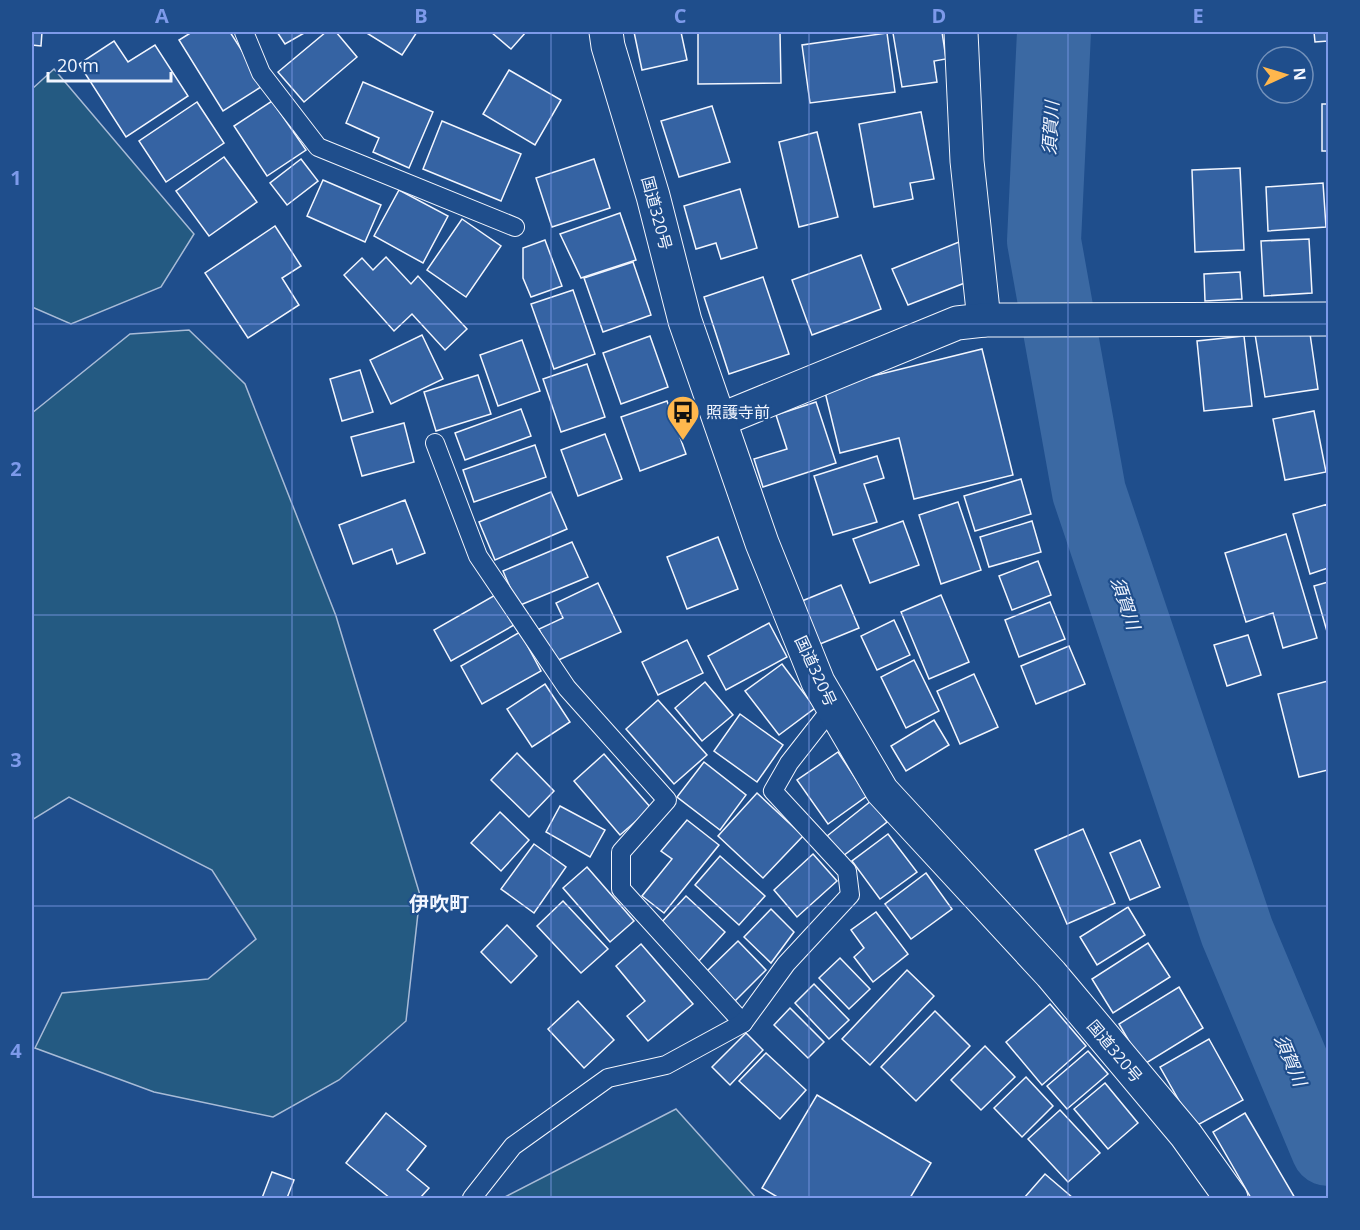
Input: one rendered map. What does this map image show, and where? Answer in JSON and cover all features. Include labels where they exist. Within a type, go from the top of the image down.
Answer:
[{"type":"street","name":"国道320号","points":[[606,32],[608,46],[653,196],[685,321],[765,552],[818,682],[882,791],[1051,974],[1185,1135],[1231,1198]]},
{"type":"street","points":[[961,32],[967,161],[992,320]]},
{"type":"street","points":[[720,420],[957,323],[992,320],[1329,319]]},
{"type":"lane","points":[[244,32],[261,73],[318,147],[515,226]]},
{"type":"lane","points":[[435,443],[478,556],[567,688],[667,800],[621,852],[621,889],[743,1023]]},
{"type":"lane","points":[[472,1198],[513,1146],[608,1078],[666,1065],[743,1023],[786,964],[850,895],[847,871],[773,791],[789,763],[832,708]]},
{"type":"shaded area","points":[[54,69],[194,234],[161,287],[71,324],[32,307],[32,89]]},
{"type":"shaded area","points":[[189,330],[245,384],[336,616],[420,895],[406,1021],[339,1080],[273,1117],[154,1092],[35,1048],[62,993],[208,979],[256,939],[212,870],[69,797],[32,820],[32,413],[130,334]]},
{"type":"shaded area","points":[[676,1109],[756,1198],[503,1198]]},
{"type":"building","points":[[32,32],[42,32],[41,46],[32,45]]},
{"type":"building","points":[[192,32],[230,32],[264,85],[223,111],[179,40]]},
{"type":"building","points":[[277,32],[306,32],[285,44]]},
{"type":"building","points":[[326,32],[336,32],[357,57],[304,102],[278,72]]},
{"type":"building","points":[[365,32],[417,32],[402,55]]},
{"type":"building","points":[[491,32],[526,32],[511,49]]},
{"type":"building","points":[[634,32],[681,32],[687,60],[642,70]]},
{"type":"building","points":[[698,32],[780,32],[781,83],[698,84]]},
{"type":"building","points":[[942,32],[946,59],[934,61],[937,82],[902,87],[893,33]]},
{"type":"building","points":[[1314,32],[1328,32],[1328,41],[1315,42]]},
{"type":"building","points":[[887,33],[895,92],[810,103],[802,45]]},
{"type":"building","points":[[114,41],[128,62],[155,45],[188,96],[126,137],[79,64]]},
{"type":"building","points":[[509,70],[561,100],[535,145],[483,114]]},
{"type":"building","points":[[363,82],[433,112],[409,168],[373,152],[379,138],[346,123]]},
{"type":"building","points":[[272,101],[306,150],[267,176],[234,126]]},
{"type":"building","points":[[197,102],[224,143],[166,182],[139,141]]},
{"type":"building","points":[[1322,104],[1328,104],[1328,151],[1322,151]]},
{"type":"building","points":[[712,106],[730,162],[679,177],[661,121]]},
{"type":"building","points":[[921,112],[934,179],[910,183],[913,199],[874,207],[859,124]]},
{"type":"building","points":[[442,121],[521,154],[501,201],[423,169]]},
{"type":"building","points":[[817,132],[838,217],[799,227],[779,142]]},
{"type":"building","points":[[224,157],[257,202],[209,236],[176,191]]},
{"type":"building","points":[[301,159],[318,181],[287,205],[270,183]]},
{"type":"building","points":[[594,159],[610,208],[552,227],[536,178]]},
{"type":"building","points":[[1240,168],[1244,250],[1195,252],[1192,170]]},
{"type":"building","points":[[323,180],[381,205],[365,242],[307,216]]},
{"type":"building","points":[[1323,183],[1326,227],[1268,231],[1266,187]]},
{"type":"building","points":[[740,189],[757,248],[721,259],[716,243],[696,249],[684,206]]},
{"type":"building","points":[[399,190],[448,216],[423,263],[374,236]]},
{"type":"building","points":[[620,213],[636,260],[581,278],[560,234]]},
{"type":"building","points":[[462,219],[501,246],[466,297],[427,270]]},
{"type":"building","points":[[275,226],[301,266],[282,278],[299,305],[248,338],[205,273]]},
{"type":"building","points":[[1309,239],[1312,293],[1264,296],[1261,241]]},
{"type":"building","points":[[545,240],[562,286],[531,297],[523,278],[523,248]]},
{"type":"building","points":[[959,242],[975,279],[908,305],[892,269]]},
{"type":"building","points":[[861,255],[881,309],[812,335],[792,280]]},
{"type":"building","points":[[386,257],[411,284],[418,276],[467,329],[445,350],[412,314],[394,331],[344,275],[362,258],[373,270]]},
{"type":"building","points":[[633,262],[651,315],[603,332],[584,278]]},
{"type":"building","points":[[1240,272],[1242,299],[1205,301],[1204,274]]},
{"type":"building","points":[[763,277],[789,354],[729,374],[704,297]]},
{"type":"building","points":[[573,290],[595,354],[554,369],[531,304]]},
{"type":"building","points":[[1309,327],[1318,389],[1265,397],[1255,334]]},
{"type":"building","points":[[422,335],[443,379],[391,404],[370,360]]},
{"type":"building","points":[[650,336],[668,387],[621,404],[603,353]]},
{"type":"building","points":[[1244,336],[1252,406],[1204,411],[1197,341]]},
{"type":"building","points":[[522,340],[540,391],[498,406],[480,355]]},
{"type":"building","points":[[982,349],[1013,475],[914,499],[899,438],[840,453],[824,388]]},
{"type":"building","points":[[587,364],[605,417],[561,432],[543,379]]},
{"type":"building","points":[[360,370],[373,412],[342,421],[330,379]]},
{"type":"building","points":[[478,375],[491,414],[436,431],[424,392]]},
{"type":"building","points":[[667,401],[686,454],[640,471],[621,417]]},
{"type":"building","points":[[816,402],[836,463],[763,487],[754,459],[787,449],[776,415]]},
{"type":"building","points":[[521,409],[531,436],[465,460],[455,433]]},
{"type":"building","points":[[1314,411],[1326,472],[1285,480],[1273,419]]},
{"type":"building","points":[[404,423],[414,462],[362,476],[351,437]]},
{"type":"building","points":[[605,434],[622,479],[578,496],[561,450]]},
{"type":"building","points":[[535,445],[546,477],[474,502],[463,470]]},
{"type":"building","points":[[877,456],[884,478],[864,484],[877,522],[833,535],[814,476]]},
{"type":"building","points":[[1021,479],[1031,514],[975,531],[964,496]]},
{"type":"building","points":[[551,492],[567,529],[495,560],[479,522]]},
{"type":"building","points":[[405,500],[425,553],[397,564],[392,549],[353,564],[339,525]]},
{"type":"building","points":[[958,502],[981,570],[941,584],[919,515]]},
{"type":"building","points":[[1328,504],[1328,568],[1310,574],[1293,514]]},
{"type":"building","points":[[903,521],[919,565],[870,583],[853,539]]},
{"type":"building","points":[[1032,521],[1041,552],[989,567],[980,537]]},
{"type":"building","points":[[1286,534],[1317,638],[1283,648],[1273,613],[1246,622],[1225,553]]},
{"type":"building","points":[[718,537],[738,589],[687,609],[667,557]]},
{"type":"building","points":[[572,542],[588,577],[518,606],[503,571]]},
{"type":"building","points":[[1038,561],[1051,595],[1012,610],[999,576]]},
{"type":"building","points":[[1328,582],[1328,635],[1314,586]]},
{"type":"building","points":[[598,583],[621,632],[554,662],[539,629],[563,618],[556,603]]},
{"type":"building","points":[[841,585],[859,628],[820,644],[802,601]]},
{"type":"building","points":[[497,594],[514,625],[451,661],[434,630]]},
{"type":"building","points":[[941,595],[969,662],[929,679],[901,612]]},
{"type":"building","points":[[1050,602],[1065,639],[1019,657],[1005,620]]},
{"type":"building","points":[[894,620],[910,655],[877,670],[861,636]]},
{"type":"building","points":[[769,623],[787,657],[726,690],[708,656]]},
{"type":"building","points":[[520,632],[541,671],[482,704],[461,666]]},
{"type":"building","points":[[1248,635],[1261,675],[1227,686],[1214,645]]},
{"type":"building","points":[[687,640],[703,673],[658,695],[642,662]]},
{"type":"building","points":[[1069,646],[1085,684],[1036,704],[1021,666]]},
{"type":"building","points":[[914,660],[939,711],[906,728],[881,677]]},
{"type":"building","points":[[782,664],[815,708],[779,735],[745,691]]},
{"type":"building","points":[[974,674],[998,727],[960,744],[937,691]]},
{"type":"building","points":[[1328,681],[1328,770],[1299,777],[1278,694]]},
{"type":"building","points":[[705,682],[733,715],[702,741],[675,708]]},
{"type":"building","points":[[545,684],[570,722],[532,747],[507,709]]},
{"type":"building","points":[[658,700],[707,755],[674,784],[626,729]]},
{"type":"building","points":[[740,714],[783,745],[757,782],[714,751]]},
{"type":"building","points":[[934,720],[949,745],[906,771],[891,746]]},
{"type":"building","points":[[838,752],[867,796],[828,824],[797,780]]},
{"type":"building","points":[[517,753],[554,791],[529,817],[491,780]]},
{"type":"building","points":[[604,754],[651,808],[620,835],[574,781]]},
{"type":"building","points":[[704,762],[746,795],[720,830],[677,797]]},
{"type":"building","points":[[757,793],[803,836],[763,878],[718,836]]},
{"type":"building","points":[[871,801],[887,822],[843,856],[827,836]]},
{"type":"building","points":[[560,806],[605,830],[590,857],[546,832]]},
{"type":"building","points":[[500,812],[529,840],[501,871],[471,843]]},
{"type":"building","points":[[687,820],[719,845],[664,913],[642,896],[672,859],[661,851]]},
{"type":"building","points":[[1083,829],[1115,903],[1067,924],[1035,850]]},
{"type":"building","points":[[888,834],[917,872],[880,899],[852,861]]},
{"type":"building","points":[[1140,840],[1160,887],[1130,900],[1110,853]]},
{"type":"building","points":[[534,844],[566,867],[534,913],[501,889]]},
{"type":"building","points":[[813,854],[837,881],[797,917],[774,890]]},
{"type":"building","points":[[720,856],[765,896],[739,925],[695,885]]},
{"type":"building","points":[[587,867],[634,921],[610,942],[563,888]]},
{"type":"building","points":[[926,873],[952,909],[911,939],[885,904]]},
{"type":"building","points":[[686,896],[725,932],[698,962],[659,925]]},
{"type":"building","points":[[563,901],[608,949],[581,973],[537,926]]},
{"type":"building","points":[[1128,907],[1145,935],[1097,965],[1080,937]]},
{"type":"building","points":[[771,909],[794,932],[771,963],[744,937]]},
{"type":"building","points":[[876,912],[908,954],[873,982],[854,957],[864,948],[851,930]]},
{"type":"building","points":[[507,925],[537,956],[511,983],[481,952]]},
{"type":"building","points":[[738,941],[766,970],[734,1002],[705,973]]},
{"type":"building","points":[[1148,943],[1170,977],[1113,1013],[1092,979]]},
{"type":"building","points":[[641,944],[693,1004],[648,1041],[627,1016],[645,1001],[616,966]]},
{"type":"building","points":[[840,958],[870,989],[849,1009],[819,978]]},
{"type":"building","points":[[907,970],[934,996],[870,1065],[842,1039]]},
{"type":"building","points":[[814,984],[849,1020],[829,1039],[795,1003]]},
{"type":"building","points":[[1179,987],[1203,1028],[1143,1065],[1119,1024]]},
{"type":"building","points":[[578,1001],[614,1040],[584,1068],[548,1029]]},
{"type":"building","points":[[1050,1004],[1086,1046],[1042,1085],[1006,1042]]},
{"type":"building","points":[[790,1008],[824,1042],[808,1058],[774,1025]]},
{"type":"building","points":[[935,1011],[970,1046],[916,1101],[881,1067]]},
{"type":"building","points":[[746,1033],[763,1050],[730,1085],[712,1067]]},
{"type":"building","points":[[1209,1039],[1243,1100],[1194,1127],[1160,1067]]},
{"type":"building","points":[[985,1046],[1015,1077],[981,1110],[951,1080]]},
{"type":"building","points":[[1088,1051],[1108,1074],[1067,1109],[1047,1086]]},
{"type":"building","points":[[766,1053],[806,1090],[780,1119],[739,1081]]},
{"type":"building","points":[[1026,1077],[1053,1106],[1022,1137],[994,1108]]},
{"type":"building","points":[[1105,1083],[1138,1123],[1108,1149],[1074,1109]]},
{"type":"building","points":[[817,1095],[931,1163],[910,1198],[779,1198],[762,1188]]},
{"type":"building","points":[[1060,1110],[1100,1153],[1068,1182],[1028,1139]]},
{"type":"building","points":[[386,1113],[426,1146],[407,1170],[429,1188],[420,1198],[390,1198],[346,1163]]},
{"type":"building","points":[[1245,1113],[1295,1198],[1251,1198],[1213,1132]]},
{"type":"building","points":[[272,1172],[294,1180],[287,1198],[262,1198]]},
{"type":"building","points":[[1045,1174],[1073,1198],[1024,1198]]},
{"type":"waterway","name":"須賀川","points":[[1054,32],[1044,241],[1089,492],[1237,932],[1328,1149]]},
{"type":"place","name":"照護寺前","points":[[683,441]]},
{"type":"district","name":"伊吹町","points":[[439,903]]}]
